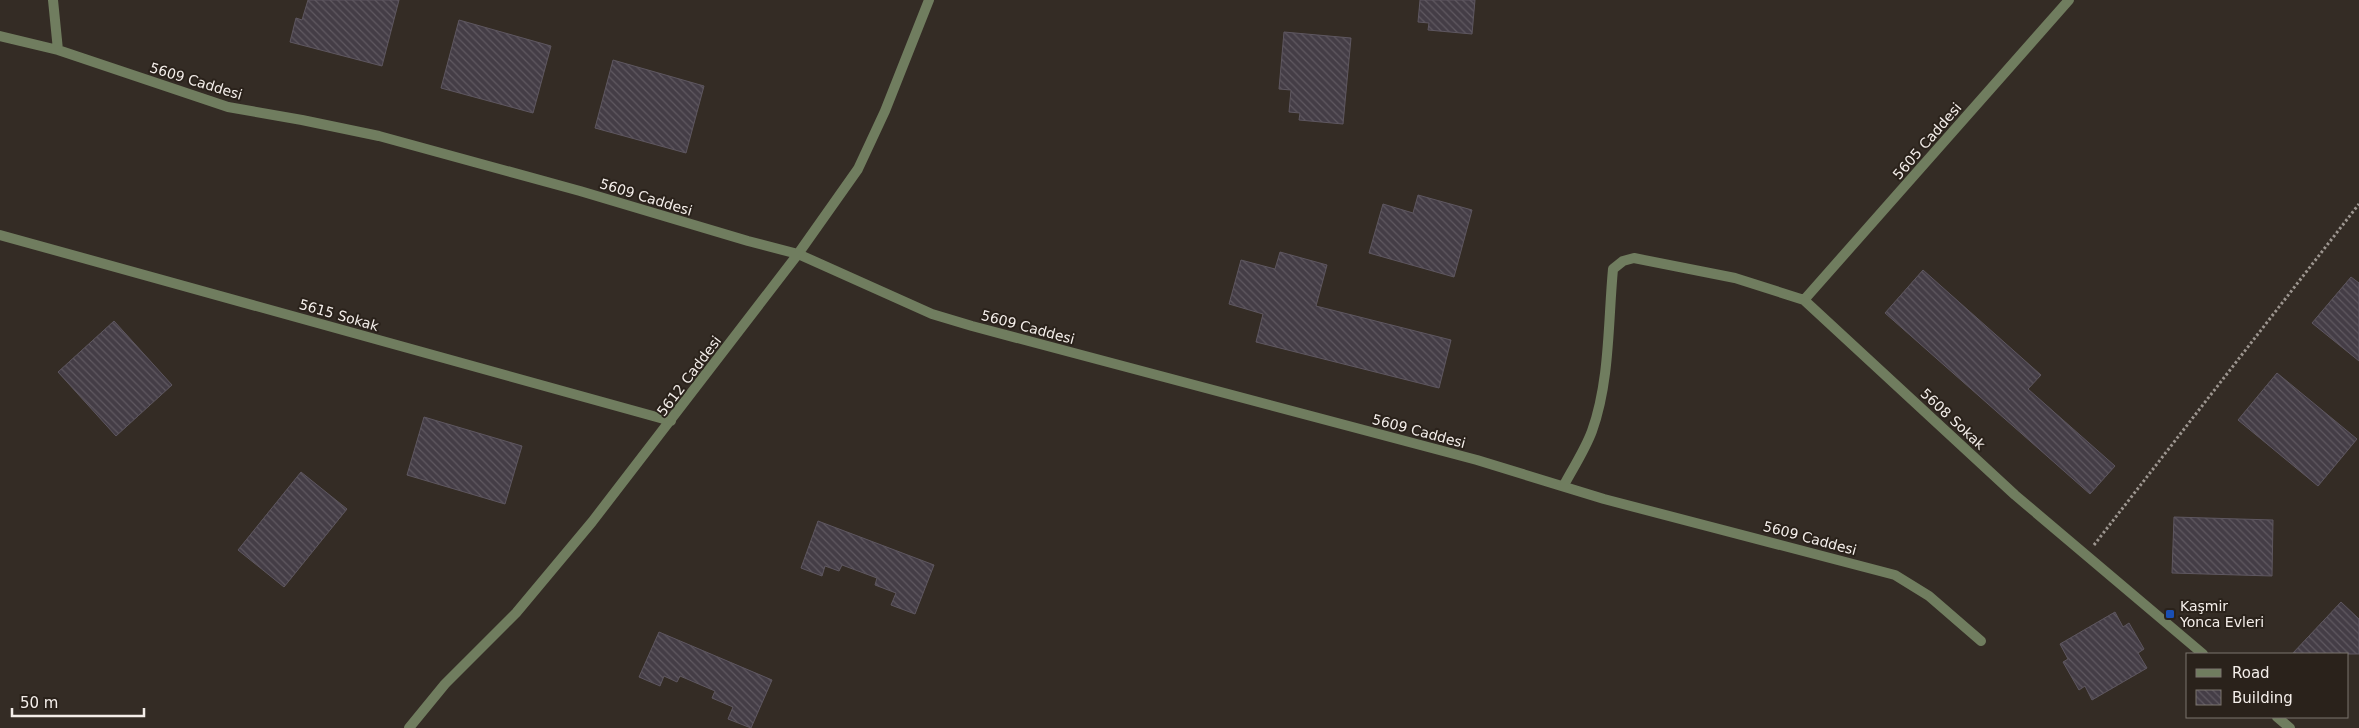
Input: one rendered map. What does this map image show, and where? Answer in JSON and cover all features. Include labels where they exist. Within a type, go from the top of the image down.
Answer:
[{"type":"street","points":[[53,0],[58,50]]},
{"type":"street","name":"5612 Caddesi","points":[[409,728],[445,684],[516,613],[592,522],[798,254],[858,169],[885,111],[929,0]]},
{"type":"street","name":"5605 Caddesi","points":[[1804,300],[2070,0]]},
{"type":"street","name":"5609 Caddesi","points":[[0,36],[58,50],[228,107],[379,136],[580,191],[748,242],[798,254],[940,316],[1564,485],[1604,499],[1895,575],[1929,596],[1981,641]]},
{"type":"street","name":"5615 Sokak","points":[[0,235],[671,421]]},
{"type":"street","points":[[1564,485],[1591,433],[1598,410],[1603,385],[1613,269],[1623,261],[1634,258],[1735,278],[1804,300]]},
{"type":"street","name":"5608 Sokak","points":[[1804,300],[2015,495],[2202,653]]},
{"type":"street","points":[[2278,718],[2290,728]]},
{"type":"path","points":[[2086,555],[2359,204]]},
{"type":"building","points":[[308,0],[399,0],[382,66],[290,42],[296,18],[302,20]]},
{"type":"building","points":[[1420,0],[1475,0],[1472,34],[1428,30],[1429,23],[1418,22]]},
{"type":"building","points":[[459,20],[551,46],[533,113],[441,88]]},
{"type":"building","points":[[1284,32],[1351,38],[1343,124],[1299,120],[1300,113],[1289,112],[1291,90],[1279,89]]},
{"type":"building","points":[[613,60],[704,86],[686,153],[595,128]]},
{"type":"building","points":[[1418,195],[1472,210],[1454,277],[1369,253],[1383,204],[1413,213]]},
{"type":"building","points":[[1280,252],[1327,265],[1316,306],[1451,340],[1439,388],[1256,342],[1263,314],[1229,304],[1241,260],[1275,269]]},
{"type":"building","points":[[1923,270],[2041,375],[2028,389],[2115,466],[2090,494],[1885,313]]},
{"type":"building","points":[[2351,277],[2359,283],[2359,361],[2312,323]]},
{"type":"building","points":[[114,321],[172,385],[116,436],[58,372]]},
{"type":"building","points":[[2277,373],[2357,439],[2318,486],[2238,420]]},
{"type":"building","points":[[424,417],[522,446],[505,504],[407,475]]},
{"type":"building","points":[[301,472],[347,509],[284,587],[238,550]]},
{"type":"building","points":[[2174,517],[2273,520],[2272,576],[2172,573]]},
{"type":"building","points":[[818,521],[934,565],[915,614],[891,605],[896,593],[875,585],[877,578],[842,565],[839,571],[825,566],[822,576],[801,568]]},
{"type":"building","points":[[2341,602],[2359,619],[2359,654],[2293,653]]},
{"type":"building","points":[[2115,612],[2123,627],[2129,623],[2144,649],[2138,653],[2147,668],[2092,700],[2085,686],[2079,690],[2063,662],[2068,659],[2060,644]]},
{"type":"building","points":[[659,632],[772,680],[751,728],[728,719],[733,707],[712,698],[715,691],[680,676],[677,682],[664,676],[660,686],[639,677]]},
{"type":"place","name":"Kaşmir Yonca Evleri","points":[[2170,614]]}]
